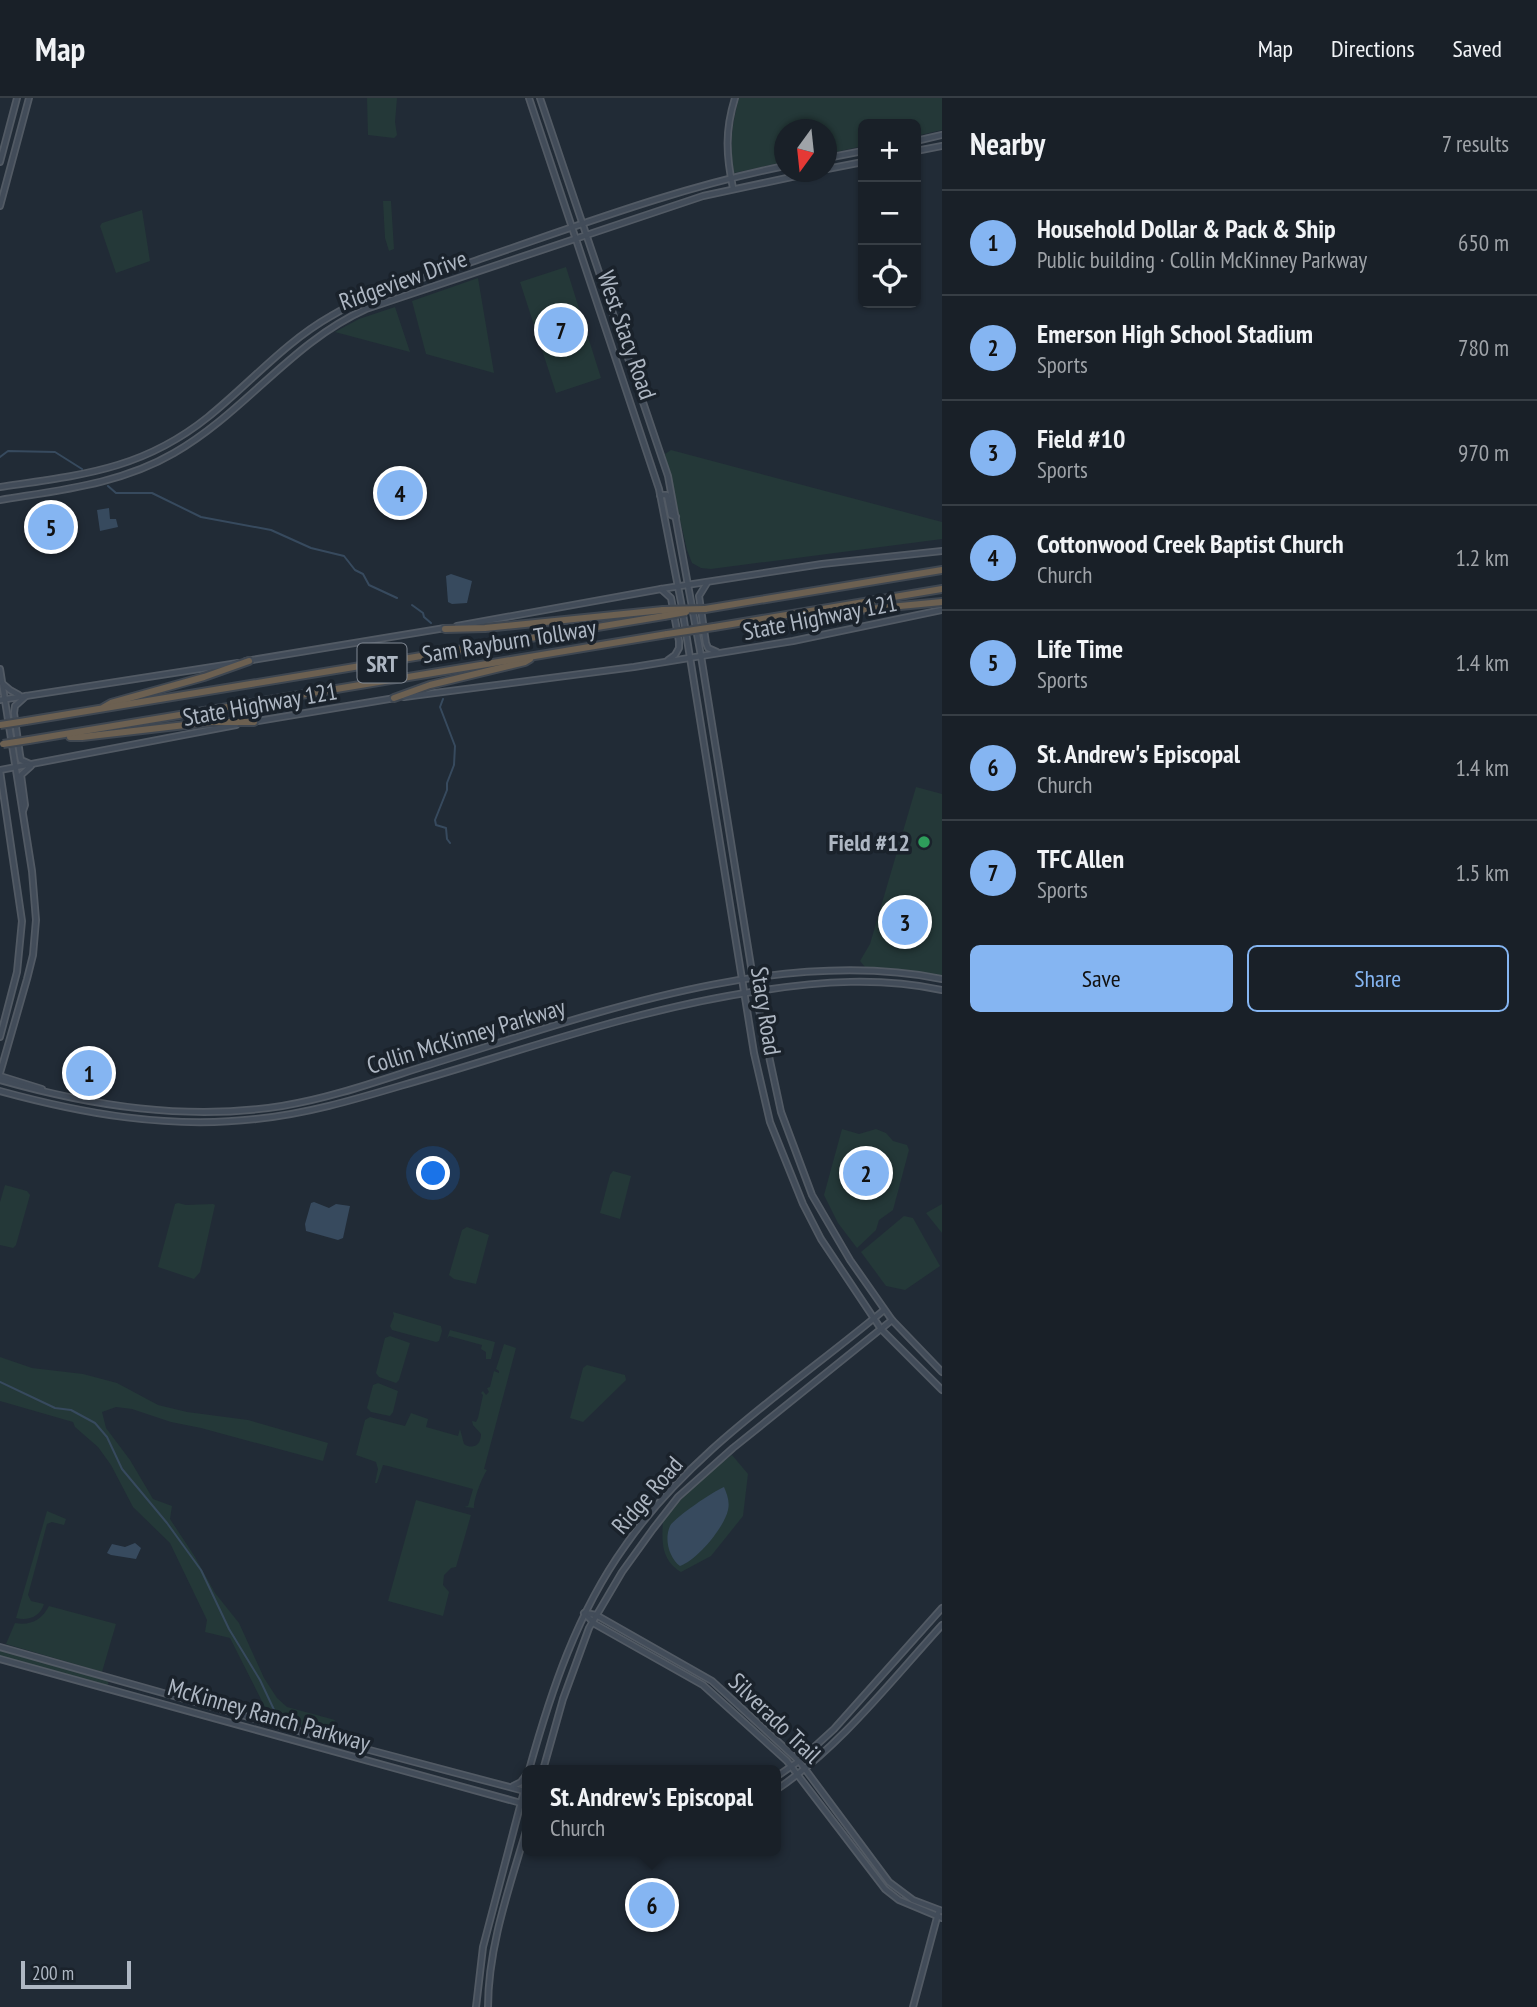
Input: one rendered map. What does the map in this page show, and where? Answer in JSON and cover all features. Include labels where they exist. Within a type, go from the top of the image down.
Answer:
[{"type":"highway","name":"Sam Rayburn Tollway","points":[[0,725],[663,613],[926,572],[942,567]]},
{"type":"highway","name":"Sam Rayburn Tollway","points":[[0,745],[942,589]]},
{"type":"highway","points":[[803,612],[858,611],[942,602]]},
{"type":"highway","points":[[445,628],[485,628],[663,613]]},
{"type":"highway","points":[[394,698],[430,685],[525,662],[534,656]]},
{"type":"highway","points":[[100,710],[111,703],[186,683],[248,661]]},
{"type":"highway","points":[[54,736],[82,737],[211,722],[254,722]]},
{"type":"main road","points":[[0,162],[17,98]]},
{"type":"main road","points":[[0,206],[29,98]]},
{"type":"main road","name":"West Stacy Road","points":[[528,98],[634,408],[660,495],[678,586]]},
{"type":"main road","name":"West Stacy Road","points":[[540,98],[665,464],[688,585]]},
{"type":"main road","points":[[733,188],[726,155],[727,130],[735,98]]},
{"type":"main road","points":[[921,140],[942,135]]},
{"type":"main road","points":[[921,150],[942,146]]},
{"type":"main road","points":[[837,156],[858,152]]},
{"type":"main road","points":[[837,167],[858,163]]},
{"type":"main road","name":"Ridgeview Drive","points":[[0,487],[89,473],[116,467],[145,456],[208,417],[309,331],[354,304],[584,223],[731,177],[774,168]]},
{"type":"main road","name":"Ridgeview Drive","points":[[0,499],[92,485],[139,471],[176,452],[196,439],[330,327],[366,309],[574,238],[733,188],[774,180]]},
{"type":"main road","points":[[400,287],[402,296]]},
{"type":"main road","points":[[634,408],[645,404]]},
{"type":"main road","points":[[139,471],[145,462],[145,456]]},
{"type":"main road","points":[[89,473],[92,485]]},
{"type":"main road","points":[[660,495],[667,495],[671,515],[676,517]]},
{"type":"main road","name":"State Highway 121","points":[[2,699],[248,661],[678,586],[822,564],[942,551]]},
{"type":"main road","points":[[707,582],[699,596],[706,643],[712,651],[720,653]]},
{"type":"main road","name":"Stacy Road","points":[[688,585],[755,991],[780,1110],[818,1208],[850,1260],[892,1320],[942,1372]]},
{"type":"main road","name":"Stacy Road","points":[[678,586],[754,1053],[770,1122],[821,1239],[881,1329],[942,1390]]},
{"type":"main road","points":[[661,589],[671,598],[679,641],[675,655],[664,662]]},
{"type":"main road","name":"State Highway 121","points":[[0,770],[453,688],[568,677],[720,653],[848,631],[942,610]]},
{"type":"main road","points":[[0,669],[2,699],[16,767],[33,880],[36,920],[27,979],[0,1076]]},
{"type":"main road","points":[[2,682],[16,694],[27,695]]},
{"type":"main road","points":[[27,695],[15,706],[13,713],[21,760],[34,764]]},
{"type":"main road","points":[[23,812],[25,806],[21,775],[34,764]]},
{"type":"main road","points":[[0,770],[22,921],[17,972],[0,1037]]},
{"type":"main road","points":[[723,858],[734,857]]},
{"type":"main road","name":"Collin McKinney Parkway","points":[[0,1076],[55,1095],[118,1107],[227,1111],[284,1105],[357,1087],[621,1008],[689,990],[743,980],[857,969],[905,972],[942,979]]},
{"type":"main road","name":"Collin McKinney Parkway","points":[[0,1091],[71,1110],[117,1117],[179,1122],[256,1119],[342,1103],[654,1010],[745,992],[858,980],[919,985],[942,990]]},
{"type":"main road","points":[[808,1214],[818,1208]]},
{"type":"main road","name":"Ridge Road","points":[[530,1765],[552,1694],[584,1613],[624,1546],[672,1490],[725,1440],[884,1310]]},
{"type":"main road","name":"Ridge Road","points":[[544,1765],[576,1660],[596,1615],[634,1553],[678,1497],[733,1448],[892,1320]]},
{"type":"main road","points":[[725,1440],[733,1448]]},
{"type":"main road","points":[[672,1490],[678,1497]]},
{"type":"main road","points":[[781,1774],[834,1730],[942,1608]]},
{"type":"main road","name":"Silverado Trail","points":[[584,1613],[596,1615],[707,1678],[799,1760],[866,1854],[897,1889],[913,1900],[940,1910]]},
{"type":"main road","name":"Silverado Trail","points":[[584,1613],[593,1622],[703,1685],[792,1767],[885,1889],[899,1900],[939,1917]]},
{"type":"main road","points":[[928,1624],[936,1631]]},
{"type":"main road","points":[[781,1787],[806,1770],[834,1744],[942,1625]]},
{"type":"main road","name":"McKinney Ranch Parkway","points":[[0,1647],[309,1734],[522,1790]]},
{"type":"main road","name":"McKinney Ranch Parkway","points":[[0,1659],[520,1803]]},
{"type":"main road","points":[[673,1668],[677,1660]]},
{"type":"main road","points":[[866,1693],[872,1703]]},
{"type":"main road","points":[[861,1698],[872,1703]]},
{"type":"main road","points":[[732,1710],[737,1704]]},
{"type":"main road","points":[[509,1786],[519,1784],[522,1780]]},
{"type":"main road","name":"Ridge Road","points":[[476,2007],[483,1947],[522,1799]]},
{"type":"main road","points":[[488,2007],[489,1975],[494,1950],[522,1846]]},
{"type":"main road","points":[[861,1858],[866,1854]]},
{"type":"main road","points":[[913,2007],[940,1910]]},
{"type":"green space","points":[[367,98],[397,98],[397,135],[394,138],[368,135]]},
{"type":"green space","points":[[739,98],[942,98],[942,130],[921,135],[921,119],[858,119],[858,147],[837,152],[837,119],[774,119],[774,164],[734,173],[732,135]]},
{"type":"green space","points":[[383,201],[391,201],[394,249],[389,251],[385,238]]},
{"type":"green space","points":[[142,210],[150,261],[116,273],[100,226]]},
{"type":"green space","points":[[566,267],[601,378],[556,393],[520,282]]},
{"type":"green space","points":[[478,278],[494,373],[426,354],[412,301]]},
{"type":"green space","points":[[395,307],[410,352],[335,332],[359,319]]},
{"type":"green space","points":[[671,450],[942,522],[942,539],[711,569],[701,568],[692,563],[687,550],[665,454]]},
{"type":"green space","points":[[916,787],[942,794],[942,976],[865,967],[860,961],[870,944]]},
{"type":"green space","points":[[842,1129],[859,1134],[876,1129],[886,1133],[893,1141],[907,1145],[909,1150],[893,1210],[879,1220],[876,1230],[857,1248],[838,1223],[824,1195]]},
{"type":"green space","points":[[613,1171],[631,1176],[620,1219],[600,1213]]},
{"type":"green space","points":[[5,1185],[27,1191],[30,1195],[13,1248],[0,1245],[0,1202]]},
{"type":"green space","points":[[175,1204],[215,1205],[200,1272],[194,1279],[158,1267]]},
{"type":"green space","points":[[942,1204],[942,1233],[926,1213]]},
{"type":"green space","points":[[904,1216],[913,1218],[940,1266],[905,1290],[886,1286],[861,1252]]},
{"type":"green space","points":[[467,1227],[489,1235],[476,1284],[454,1279],[449,1275],[462,1230]]},
{"type":"green space","points":[[393,1312],[441,1326],[439,1341],[392,1330],[390,1326]]},
{"type":"green space","points":[[450,1330],[495,1342],[491,1359],[486,1359],[482,1345],[449,1336],[447,1339]]},
{"type":"green space","points":[[390,1336],[410,1343],[396,1383],[379,1377],[376,1373],[385,1338]]},
{"type":"green space","points":[[504,1344],[516,1348],[484,1469],[487,1470],[478,1489],[474,1508],[464,1507],[468,1506],[473,1489],[388,1466],[383,1465],[375,1483],[378,1469],[376,1462],[356,1455],[365,1420],[370,1417],[405,1426],[411,1413],[428,1419],[426,1427],[458,1436],[460,1429],[464,1444],[470,1447],[476,1445],[481,1434],[472,1421],[476,1422],[478,1418],[483,1395],[481,1393],[483,1391],[486,1395],[489,1392],[487,1388],[490,1387],[494,1371],[499,1373],[496,1369]]},
{"type":"green space","points":[[0,1357],[32,1368],[83,1374],[117,1383],[158,1405],[187,1412],[248,1420],[328,1443],[323,1461],[171,1422],[132,1409],[116,1407],[102,1412],[106,1428],[130,1460],[153,1499],[172,1506],[170,1519],[215,1593],[239,1623],[264,1678],[277,1698],[287,1707],[335,1720],[332,1731],[284,1721],[269,1715],[230,1638],[205,1632],[207,1620],[170,1543],[133,1507],[111,1465],[98,1447],[75,1427],[73,1422],[0,1401]]},
{"type":"green space","points":[[587,1365],[625,1375],[626,1380],[583,1422],[570,1418],[583,1368]]},
{"type":"green space","points":[[378,1383],[398,1391],[390,1416],[371,1412],[367,1408],[373,1385]]},
{"type":"green space","points":[[732,1455],[748,1474],[743,1516],[711,1556],[681,1572],[666,1555],[663,1518],[703,1477]]},
{"type":"green space","points":[[416,1500],[471,1515],[456,1567],[444,1575],[443,1585],[449,1592],[443,1616],[388,1601]]},
{"type":"green space","points":[[47,1511],[66,1519],[64,1525],[52,1522],[47,1524],[28,1595],[31,1601],[44,1604],[40,1612],[33,1617],[16,1618]]},
{"type":"green space","points":[[49,1606],[116,1624],[102,1672],[6,1644],[15,1623],[35,1621]]},
{"type":"green space","points":[[0,1649],[105,1678],[109,1684],[104,1686],[0,1656]]},
{"type":"water","points":[[109,508],[110,519],[116,519],[118,527],[100,531],[97,510]]},
{"type":"water","points":[[451,574],[472,581],[467,603],[448,602],[446,576]]},
{"type":"water","points":[[311,1203],[329,1208],[336,1204],[350,1206],[343,1238],[338,1240],[306,1231],[305,1224]]},
{"type":"water","points":[[724,1487],[729,1507],[721,1526],[702,1550],[680,1566],[669,1548],[667,1537],[670,1526],[695,1505]]},
{"type":"water","points":[[135,1543],[141,1548],[136,1559],[107,1553],[112,1544],[125,1547]]},
{"type":"waterway","points":[[0,457],[8,451],[55,452],[82,469]]},
{"type":"waterway","points":[[108,486],[116,493],[152,493],[201,517],[271,530],[311,548],[344,556],[355,570],[363,574],[369,585],[397,598]]},
{"type":"waterway","points":[[412,605],[431,623]]},
{"type":"waterway","points":[[443,699],[440,707],[455,746],[454,765],[435,820],[436,825],[446,828],[450,843]]},
{"type":"waterway","points":[[0,1382],[55,1408],[71,1410],[95,1423],[107,1437],[122,1469],[167,1523],[201,1570],[229,1629],[260,1680],[276,1714]]},
{"type":"place","name":"TFC Allen","points":[[561,330]]},
{"type":"place","name":"Cottonwood Creek Baptist Church","points":[[400,493]]},
{"type":"place","name":"Life Time","points":[[51,527]]},
{"type":"place","name":"Field #12","points":[[924,842]]},
{"type":"place","name":"Field #10","points":[[905,922]]},
{"type":"place","name":"Household Dollar & Pack & Ship","points":[[89,1073]]},
{"type":"place","name":"Emerson High School Stadium","points":[[866,1173]]},
{"type":"place","name":"St. Andrew's Episcopal","points":[[652,1905]]}]
